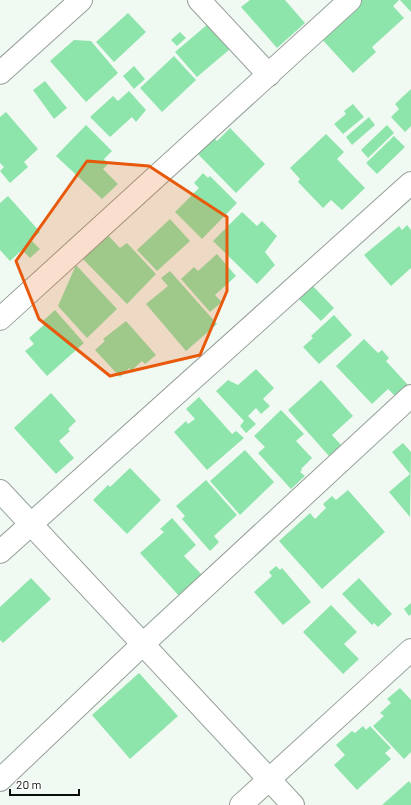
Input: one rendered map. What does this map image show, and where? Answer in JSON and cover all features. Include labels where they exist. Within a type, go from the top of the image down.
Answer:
[{"type":"street","points":[[0,73],[81,0]]},
{"type":"street","points":[[198,0],[269,75]]},
{"type":"street","points":[[0,319],[350,0]]},
{"type":"street","points":[[0,552],[408,193]]},
{"type":"street","points":[[0,780],[143,644],[411,396]]},
{"type":"street","points":[[0,491],[293,805]]},
{"type":"street","points":[[241,805],[411,650]]},
{"type":"highlighted area","points":[[87,161],[149,166],[227,217],[227,291],[200,355],[110,376],[39,319],[16,261]]},
{"type":"building","points":[[250,0],[285,0],[305,23],[277,48],[241,7]]},
{"type":"building","points":[[357,0],[399,0],[393,6],[404,18],[372,47],[376,52],[353,73],[319,36]]},
{"type":"building","points":[[400,0],[411,0],[411,12]]},
{"type":"building","points":[[128,13],[146,32],[114,62],[96,42]]},
{"type":"building","points":[[208,24],[230,49],[197,77],[175,52]]},
{"type":"building","points":[[180,32],[186,38],[177,46],[171,40]]},
{"type":"building","points":[[74,40],[91,41],[118,73],[86,102],[50,61]]},
{"type":"building","points":[[174,56],[196,80],[162,112],[140,88]]},
{"type":"building","points":[[134,66],[145,79],[134,89],[123,76]]},
{"type":"building","points":[[45,81],[67,108],[54,119],[33,90]]},
{"type":"building","points":[[411,89],[411,126],[405,132],[391,117],[399,109],[395,104]]},
{"type":"building","points":[[129,91],[146,110],[136,122],[132,117],[110,137],[90,117],[113,96],[118,101]]},
{"type":"building","points":[[353,104],[364,117],[343,134],[334,124],[346,114],[344,111]]},
{"type":"building","points":[[6,112],[38,149],[24,162],[28,167],[10,183],[0,171],[4,167],[0,163],[0,117]]},
{"type":"building","points":[[369,117],[375,125],[352,145],[346,137]]},
{"type":"building","points":[[86,125],[112,151],[104,159],[108,164],[103,169],[118,184],[102,199],[56,156]]},
{"type":"building","points":[[387,125],[394,133],[368,158],[361,150]]},
{"type":"building","points":[[230,128],[265,164],[236,193],[193,149],[209,133],[217,141]]},
{"type":"building","points":[[326,134],[344,152],[337,159],[365,188],[342,210],[331,200],[323,208],[298,182],[300,179],[290,168]]},
{"type":"building","points":[[394,136],[405,147],[377,174],[366,163]]},
{"type":"building","points":[[203,173],[208,178],[210,176],[237,203],[202,239],[175,212],[199,188],[194,183]]},
{"type":"building","points":[[8,196],[40,232],[31,240],[40,249],[30,258],[22,250],[10,261],[0,250],[0,203]]},
{"type":"building","points":[[242,212],[257,226],[262,221],[277,236],[265,252],[275,265],[257,284],[213,241]]},
{"type":"building","points":[[170,219],[190,241],[157,271],[137,250]]},
{"type":"building","points":[[407,225],[411,230],[411,268],[391,286],[364,255],[399,226],[402,230]]},
{"type":"building","points":[[104,231],[120,248],[127,243],[156,274],[127,304],[79,255]]},
{"type":"building","points":[[217,254],[236,276],[215,295],[222,302],[210,312],[181,279],[194,267],[198,271]]},
{"type":"building","points":[[76,265],[117,309],[87,338],[58,306]]},
{"type":"building","points":[[170,271],[217,324],[186,351],[146,304],[168,286],[161,278]]},
{"type":"building","points":[[308,281],[334,308],[321,321],[294,294]]},
{"type":"building","points":[[55,310],[84,343],[47,376],[25,351],[34,344],[29,338],[45,324],[43,321]]},
{"type":"building","points":[[334,315],[352,335],[319,364],[303,347],[313,338],[311,336]]},
{"type":"building","points":[[126,321],[156,355],[145,364],[142,361],[131,371],[129,368],[120,377],[95,350],[105,341],[103,339]]},
{"type":"building","points":[[364,339],[378,353],[382,350],[389,358],[386,361],[408,385],[396,397],[388,389],[372,404],[336,366]]},
{"type":"building","points":[[256,369],[274,388],[263,399],[270,406],[261,414],[256,408],[248,416],[256,424],[246,433],[240,426],[244,421],[216,391],[228,380],[238,385]]},
{"type":"building","points":[[321,380],[353,416],[332,435],[341,445],[329,456],[288,410]]},
{"type":"building","points":[[51,393],[76,421],[68,429],[70,431],[59,441],[74,458],[56,474],[14,428]]},
{"type":"building","points":[[199,397],[232,434],[236,431],[244,438],[207,470],[174,432],[186,421],[188,424],[195,419],[186,409]]},
{"type":"building","points":[[281,410],[304,434],[296,441],[312,458],[301,469],[302,470],[300,472],[305,476],[291,489],[258,453],[265,447],[254,436]]},
{"type":"building","points":[[403,443],[411,452],[410,517],[389,492],[410,474],[392,452]]},
{"type":"building","points":[[245,450],[274,482],[240,515],[210,481]]},
{"type":"building","points":[[130,468],[161,500],[127,534],[93,500],[108,485],[110,487]]},
{"type":"building","points":[[206,480],[237,515],[214,536],[219,542],[210,551],[182,519],[185,516],[176,506]]},
{"type":"building","points":[[348,490],[385,532],[322,589],[279,541],[310,513],[315,519],[326,508],[323,504],[332,496],[336,500]]},
{"type":"building","points":[[172,518],[196,545],[184,556],[203,576],[180,597],[140,553],[164,532],[160,529]]},
{"type":"building","points":[[276,566],[280,570],[282,568],[311,602],[283,625],[254,592],[272,576],[269,572]]},
{"type":"building","points":[[31,578],[51,599],[3,643],[0,640],[0,607]]},
{"type":"building","points":[[359,578],[392,614],[378,627],[374,623],[372,625],[342,594]]},
{"type":"building","points":[[411,603],[411,614],[409,616],[404,609]]},
{"type":"building","points":[[331,605],[357,632],[344,644],[359,659],[343,674],[303,632]]},
{"type":"building","points":[[139,673],[178,716],[130,759],[92,715]]},
{"type":"building","points":[[400,688],[411,700],[411,752],[404,759],[373,726],[384,716],[380,713],[391,703],[387,699]]},
{"type":"building","points":[[363,726],[366,730],[370,726],[391,748],[385,753],[391,759],[357,790],[334,765],[345,755],[336,745],[352,731],[355,733]]},
{"type":"building","points":[[409,781],[411,784],[411,805],[382,805]]}]
